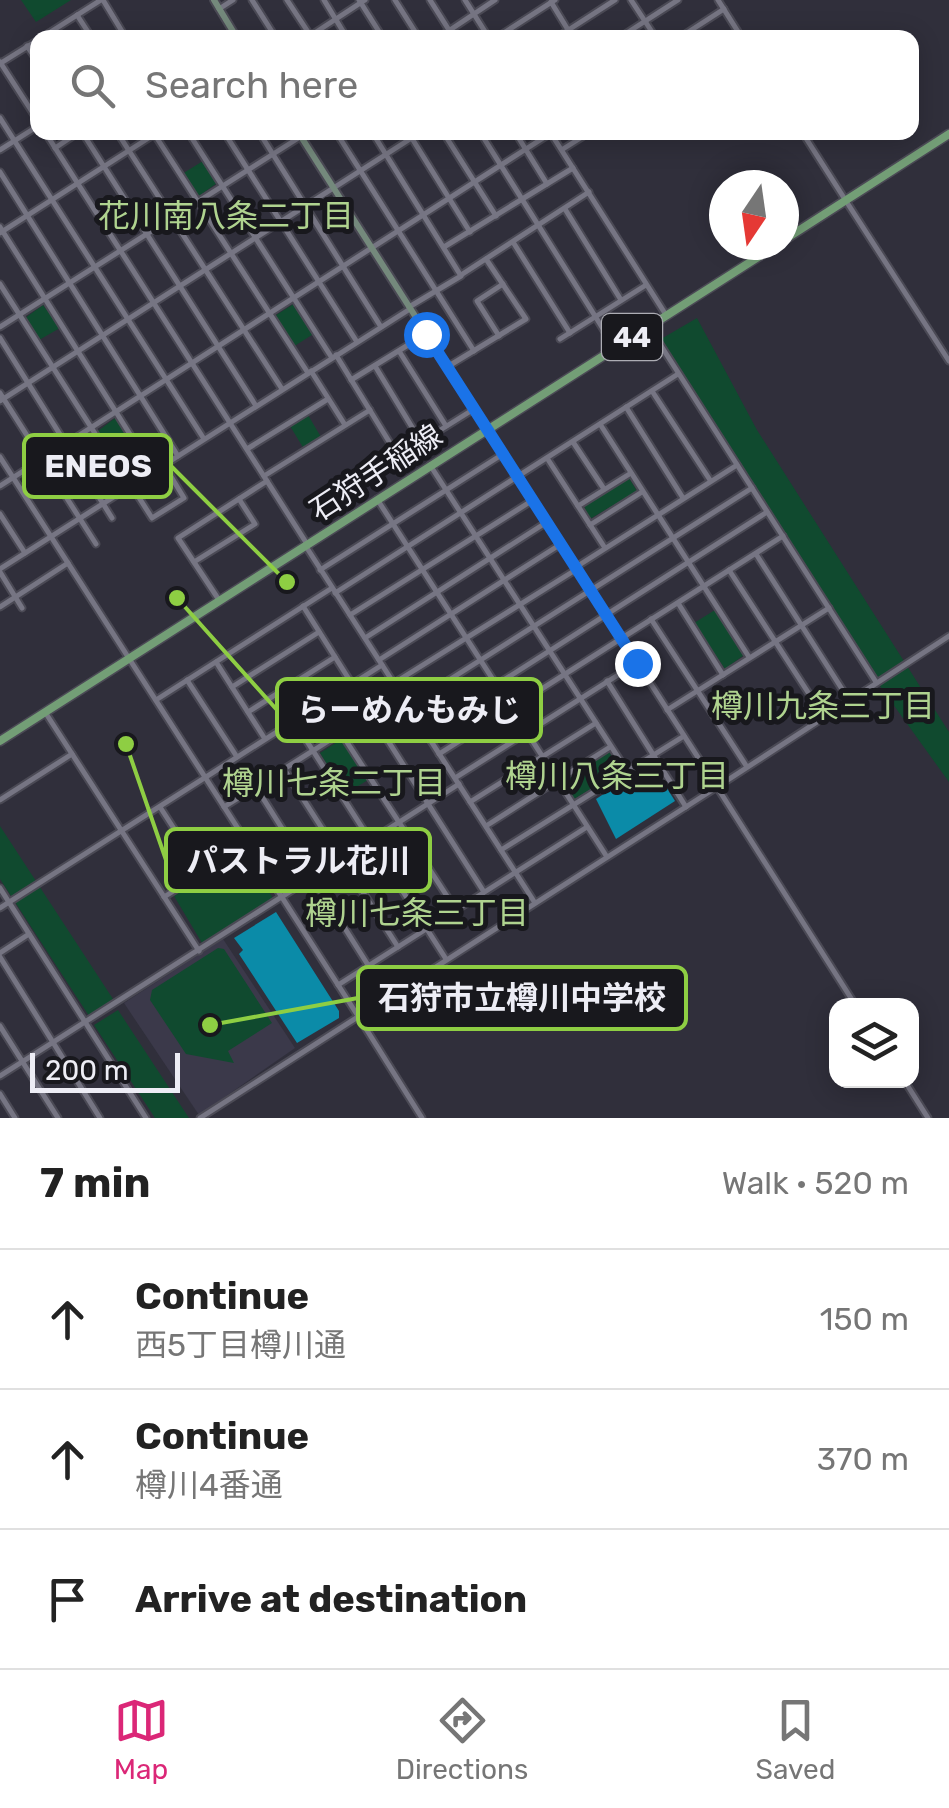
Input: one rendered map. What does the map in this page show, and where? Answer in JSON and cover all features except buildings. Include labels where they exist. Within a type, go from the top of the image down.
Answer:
[{"type":"main road","points":[[214,0],[231,30]]},
{"type":"main road","points":[[799,231],[949,134]]},
{"type":"main road","points":[[303,140],[487,429]]},
{"type":"main road","name":"石狩手稲線","points":[[0,741],[752,260]]},
{"type":"street","points":[[59,30],[102,0],[121,30]]},
{"type":"street","points":[[219,9],[233,0]]},
{"type":"street","points":[[252,0],[271,30]]},
{"type":"street","points":[[287,0],[306,30]]},
{"type":"street","points":[[324,0],[343,30]]},
{"type":"street","points":[[395,0],[414,30]]},
{"type":"street","points":[[430,0],[449,30],[494,0]]},
{"type":"street","points":[[465,0],[486,30]]},
{"type":"street","points":[[505,30],[552,1],[568,30],[615,0]]},
{"type":"street","points":[[631,0],[651,30]]},
{"type":"street","points":[[631,30],[678,0]]},
{"type":"street","points":[[718,0],[737,30]]},
{"type":"street","points":[[320,30],[362,1],[378,30]]},
{"type":"street","points":[[691,30],[724,9]]},
{"type":"street","points":[[77,15],[87,30]]},
{"type":"street","points":[[30,49],[28,46],[1,64],[30,109]]},
{"type":"street","points":[[0,118],[204,439]]},
{"type":"street","points":[[0,150],[30,126]]},
{"type":"street","points":[[50,140],[535,903]]},
{"type":"street","points":[[55,148],[68,140]]},
{"type":"street","points":[[86,140],[256,406]]},
{"type":"street","points":[[122,140],[282,390]]},
{"type":"street","points":[[145,140],[1,231],[153,471]]},
{"type":"street","points":[[159,140],[269,314],[346,425]]},
{"type":"street","points":[[193,140],[393,448],[416,434]]},
{"type":"street","points":[[229,140],[356,342]]},
{"type":"street","points":[[264,140],[381,327]]},
{"type":"street","points":[[0,328],[291,140]]},
{"type":"street","points":[[341,140],[474,351]]},
{"type":"street","points":[[377,140],[461,276]]},
{"type":"street","points":[[96,544],[1,398],[154,304],[404,140]]},
{"type":"street","points":[[413,140],[470,232]]},
{"type":"street","points":[[448,140],[496,216]]},
{"type":"street","points":[[485,140],[615,348]]},
{"type":"street","points":[[519,140],[547,184]]},
{"type":"street","points":[[0,486],[540,140]]},
{"type":"street","points":[[555,140],[666,315]]},
{"type":"street","points":[[562,150],[578,140]]},
{"type":"street","points":[[807,140],[949,361]]},
{"type":"street","points":[[444,247],[573,168]]},
{"type":"street","points":[[0,172],[178,456]]},
{"type":"street","points":[[22,608],[0,571],[589,192]]},
{"type":"street","points":[[565,208],[622,300]]},
{"type":"street","points":[[512,242],[570,333]]},
{"type":"street","points":[[448,367],[526,319],[486,259]]},
{"type":"street","points":[[0,284],[152,518],[184,498],[164,465]]},
{"type":"street","points":[[499,336],[477,301],[503,284]]},
{"type":"street","points":[[560,340],[646,285]]},
{"type":"street","points":[[648,326],[876,682]]},
{"type":"street","points":[[352,380],[426,334]]},
{"type":"street","points":[[0,338],[112,518]]},
{"type":"street","points":[[399,351],[446,426]]},
{"type":"street","points":[[375,366],[421,442],[474,409]]},
{"type":"street","points":[[156,700],[303,606],[408,548],[678,374]]},
{"type":"street","points":[[652,391],[711,481]]},
{"type":"street","points":[[247,449],[328,399]]},
{"type":"street","points":[[626,407],[684,498]]},
{"type":"street","points":[[219,600],[178,538],[370,410]]},
{"type":"street","points":[[600,424],[749,657]]},
{"type":"street","points":[[487,429],[851,998]]},
{"type":"street","points":[[573,442],[604,490]]},
{"type":"street","points":[[320,570],[503,454]]},
{"type":"street","points":[[0,457],[422,1118]]},
{"type":"street","points":[[547,458],[605,548]]},
{"type":"street","points":[[430,465],[626,772]]},
{"type":"street","points":[[394,683],[737,465]]},
{"type":"street","points":[[578,506],[630,473]]},
{"type":"street","points":[[408,706],[752,488]]},
{"type":"street","points":[[590,525],[642,492]]},
{"type":"street","points":[[194,562],[255,524],[240,498]]},
{"type":"street","points":[[377,499],[607,857]]},
{"type":"street","points":[[350,615],[533,500]]},
{"type":"street","points":[[424,731],[768,512]]},
{"type":"street","points":[[0,514],[25,553]]},
{"type":"street","points":[[364,638],[547,522]]},
{"type":"street","points":[[440,754],[783,536]]},
{"type":"street","points":[[0,908],[352,684],[561,544]]},
{"type":"street","points":[[756,554],[850,700]]},
{"type":"street","points":[[0,607],[68,564]]},
{"type":"street","points":[[730,570],[824,717]]},
{"type":"street","points":[[678,603],[722,674]]},
{"type":"street","points":[[303,606],[352,684]]},
{"type":"street","points":[[667,710],[829,608]]},
{"type":"street","points":[[651,620],[747,767]]},
{"type":"street","points":[[232,687],[319,632]]},
{"type":"street","points":[[200,1118],[949,636]]},
{"type":"street","points":[[248,712],[335,657]]},
{"type":"street","points":[[216,662],[265,740]]},
{"type":"street","points":[[0,1076],[400,823],[526,733],[637,663]]},
{"type":"street","points":[[187,680],[238,757]]},
{"type":"street","points":[[607,682],[686,806]]},
{"type":"street","points":[[224,808],[401,695]]},
{"type":"street","points":[[45,712],[199,950]]},
{"type":"street","points":[[371,714],[484,892]]},
{"type":"street","points":[[294,721],[446,960]]},
{"type":"street","points":[[470,802],[596,722]]},
{"type":"street","points":[[342,733],[456,910]]},
{"type":"street","points":[[501,850],[684,736]]},
{"type":"street","points":[[486,826],[611,746]]},
{"type":"street","points":[[0,800],[72,754]]},
{"type":"street","points":[[284,769],[398,947]]},
{"type":"street","points":[[256,787],[368,965]]},
{"type":"street","points":[[160,807],[202,873]]},
{"type":"street","points":[[338,985],[587,826]]},
{"type":"street","points":[[164,897],[248,844]]},
{"type":"street","points":[[0,888],[144,1115],[134,1118]]},
{"type":"street","points":[[29,934],[0,955],[100,1118]]},
{"type":"street","points":[[0,1026],[58,1118]]},
{"type":"street","points":[[909,1088],[928,1118]]},
{"type":"street","points":[[0,1094],[15,1118]]},
{"type":"shaded area","points":[[223,939],[295,1048],[199,1115],[124,1003]]},
{"type":"green space","points":[[21,0],[71,0],[36,22]]},
{"type":"green space","points":[[203,161],[217,183],[199,196],[182,174]]},
{"type":"green space","points":[[295,303],[315,333],[293,347],[273,317]]},
{"type":"green space","points":[[43,305],[60,328],[39,340],[25,318]]},
{"type":"green space","points":[[697,318],[757,430],[949,732],[949,782],[882,689],[661,339]]},
{"type":"green space","points":[[308,415],[321,437],[304,449],[290,426]]},
{"type":"green space","points":[[115,418],[136,447],[116,459],[98,431]]},
{"type":"green space","points":[[629,478],[637,491],[590,519],[584,506]]},
{"type":"green space","points":[[715,610],[744,655],[725,669],[694,623]]},
{"type":"green space","points":[[342,739],[368,780],[345,794],[320,753]]},
{"type":"green space","points":[[609,752],[621,771],[574,799],[564,781]]},
{"type":"green space","points":[[0,826],[113,999],[89,1016],[0,879]]},
{"type":"green space","points":[[242,852],[273,898],[202,943],[174,896]]},
{"type":"green space","points":[[218,948],[224,949],[272,1023],[228,1051],[234,1063],[186,1054],[150,1000],[152,990]]},
{"type":"green space","points":[[118,1010],[189,1118],[155,1118],[94,1025]]},
{"type":"water","points":[[651,763],[675,801],[616,839],[596,799]]},
{"type":"water","points":[[276,912],[339,1011],[339,1018],[297,1043],[239,954],[243,950],[234,938]]},
{"type":"place","name":"ENEOS","points":[[287,582]]},
{"type":"place","name":"らーめんもみじ","points":[[177,598]]},
{"type":"place","name":"パストラル花川","points":[[126,744]]},
{"type":"place","name":"石狩市立樽川中学校","points":[[210,1025]]},
{"type":"district","name":"花川南八条二丁目","points":[[226,216]]},
{"type":"district","name":"樽川九条三丁目","points":[[823,706]]},
{"type":"district","name":"樽川八条三丁目","points":[[617,776]]},
{"type":"district","name":"樽川七条二丁目","points":[[334,783]]},
{"type":"district","name":"樽川七条三丁目","points":[[417,913]]},
{"type":"route","points":[[426,334],[637,663]]}]
